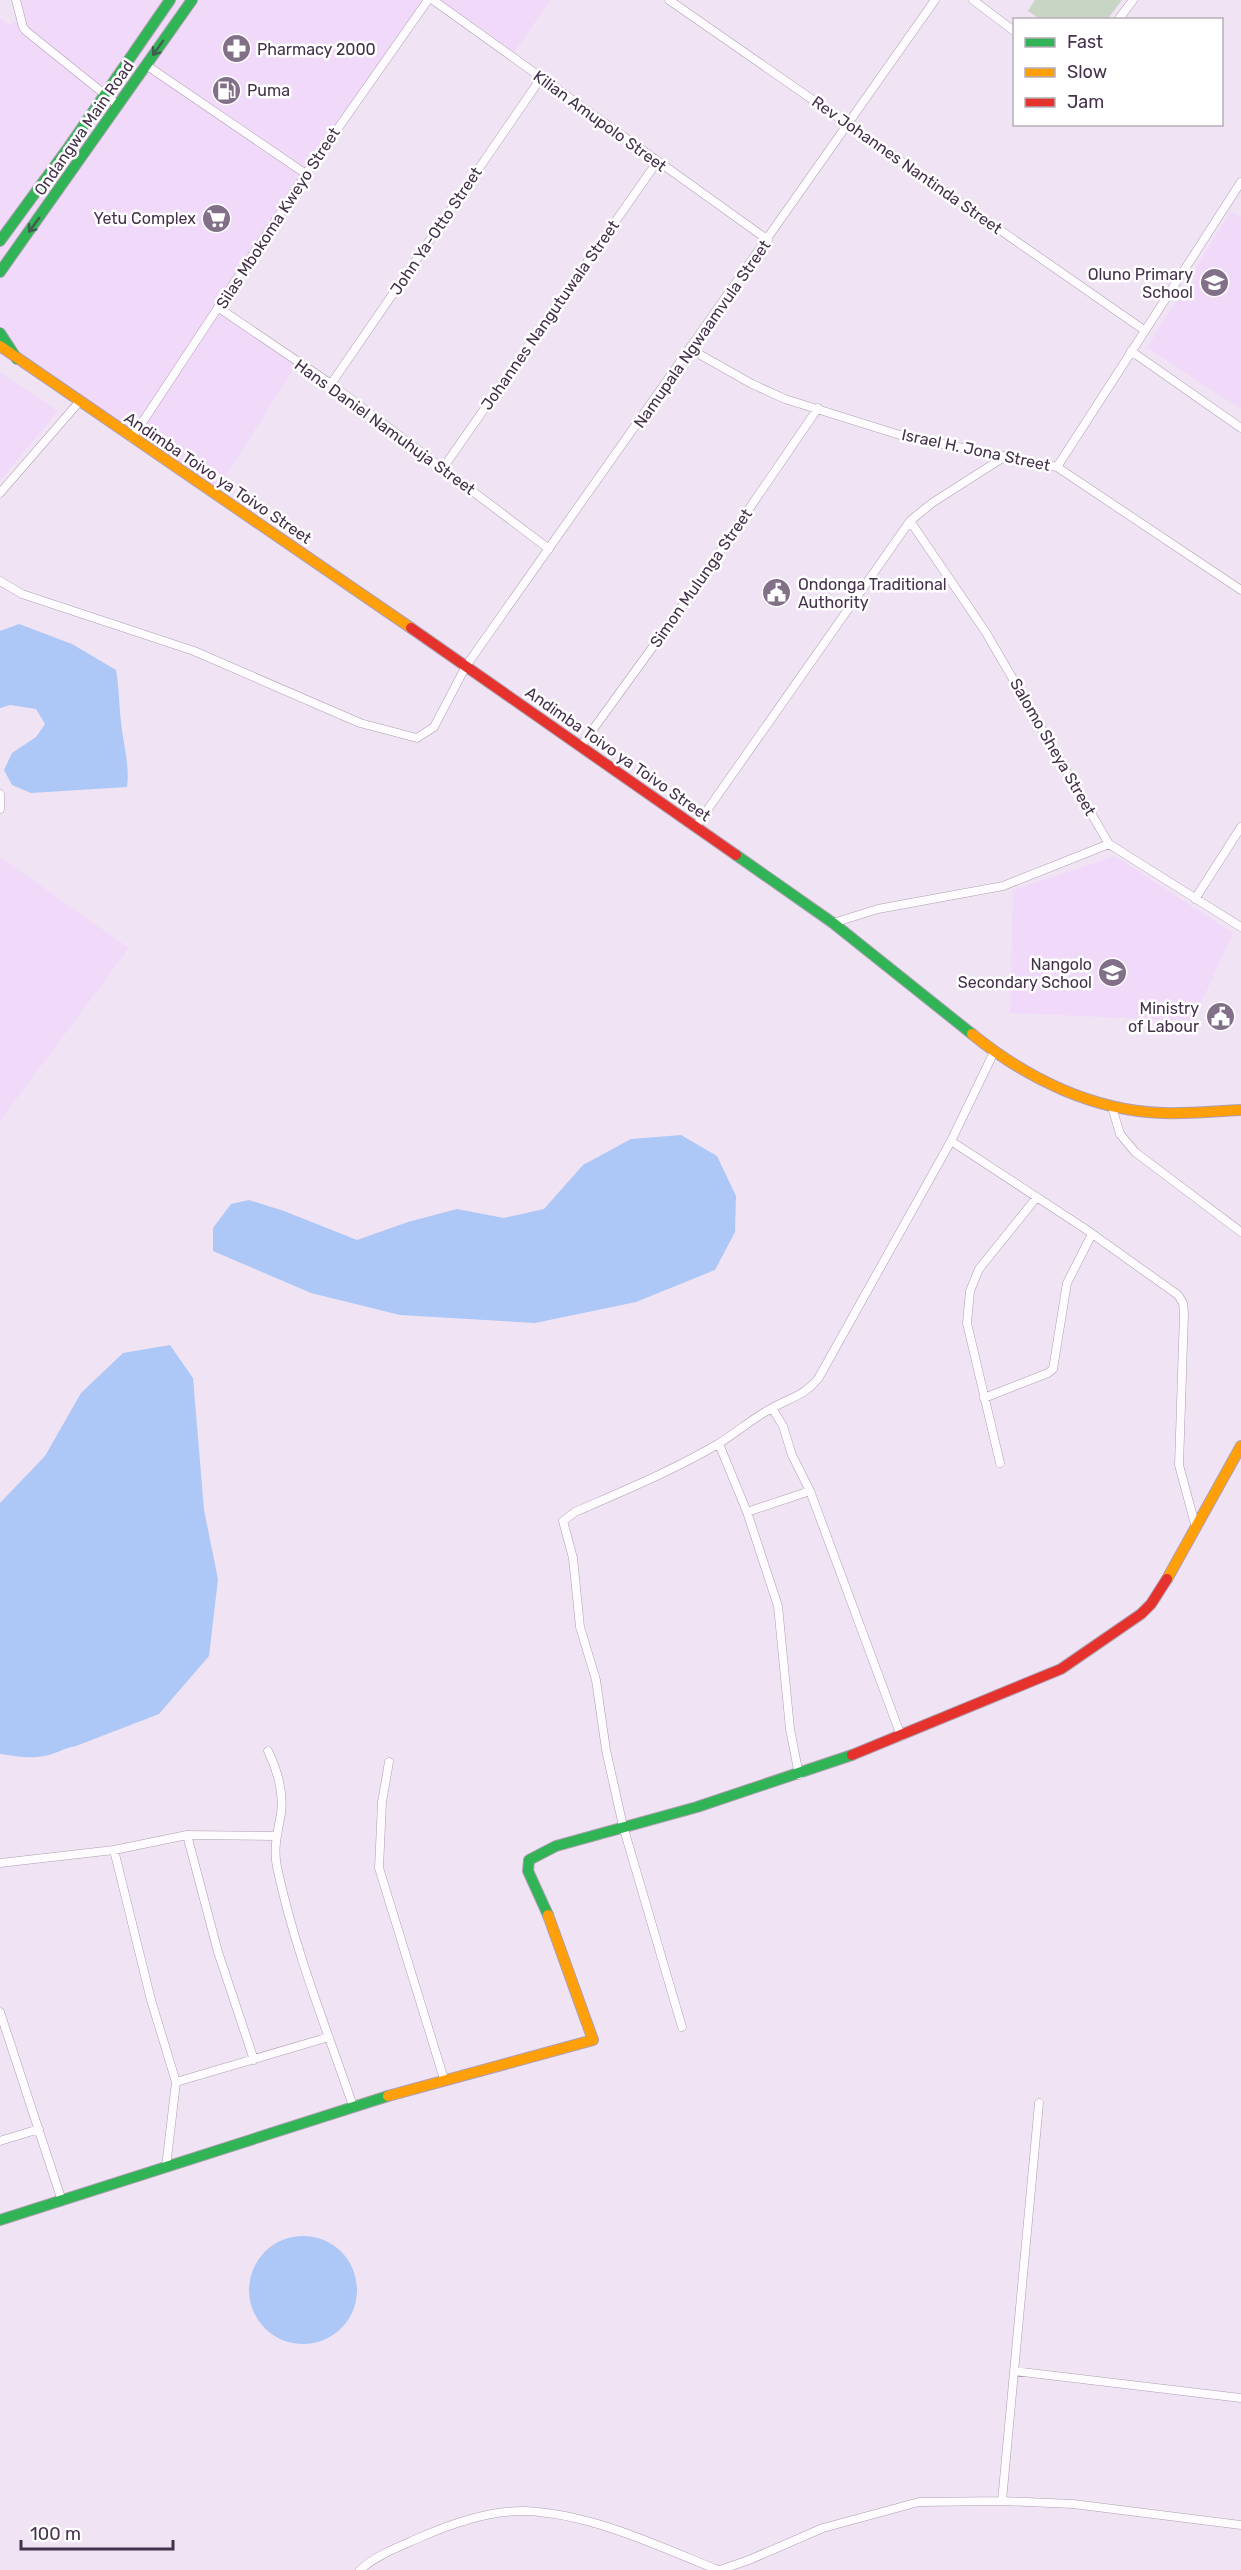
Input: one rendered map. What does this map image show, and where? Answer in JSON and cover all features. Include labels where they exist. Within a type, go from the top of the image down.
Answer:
[{"type":"street","points":[[16,0],[22,27],[118,105]]},
{"type":"street","name":"Ondangwa Main Road","points":[[0,241],[170,0]]},
{"type":"street","name":"Ondangwa Main Road","points":[[0,272],[192,0]]},
{"type":"street","name":"Kilian Amupolo Street","points":[[430,0],[768,240]]},
{"type":"street","name":"Silas Mbokoma Kweyo Street","points":[[132,438],[306,174],[430,0]]},
{"type":"street","name":"Rev Johannes Nantinda Street","points":[[669,0],[1144,330]]},
{"type":"street","name":"Namupala Ngwaamvula Street","points":[[0,581],[22,594],[194,651],[360,723],[417,738],[434,727],[466,666],[935,0]]},
{"type":"street","points":[[973,0],[1013,30]]},
{"type":"street","points":[[1120,18],[1133,0]]},
{"type":"street","points":[[146,65],[306,174]]},
{"type":"street","name":"John Ya-Otto Street","points":[[331,384],[541,78]]},
{"type":"street","name":"Johannes Nangutuwala Street","points":[[443,468],[657,162]]},
{"type":"street","points":[[1057,467],[1241,182]]},
{"type":"street","name":"Hans Daniel Namuhuja Street","points":[[219,308],[331,384],[549,549]]},
{"type":"street","points":[[0,333],[17,358]]},
{"type":"street","name":"Andimba Toivo ya Toivo Street","points":[[0,346],[696,826],[833,923],[994,1052],[1031,1075],[1076,1095],[1112,1107],[1148,1112],[1184,1113],[1241,1110]]},
{"type":"street","name":"Israel H. Jona Street","points":[[690,349],[760,388],[785,399],[903,436],[1057,467],[1241,590]]},
{"type":"street","points":[[1131,351],[1241,428]]},
{"type":"street","points":[[0,354],[17,358]]},
{"type":"street","points":[[0,493],[79,402]]},
{"type":"street","name":"Simon Mulunga Street","points":[[581,746],[686,601],[818,408]]},
{"type":"street","points":[[696,826],[910,521],[932,503],[1004,457]]},
{"type":"street","name":"Salomo Sheya Street","points":[[910,521],[985,631],[1109,844],[1241,927]]},
{"type":"street","points":[[0,794],[0,809]]},
{"type":"street","points":[[1195,899],[1241,827]]},
{"type":"street","points":[[833,923],[878,909],[1003,886],[1109,844]]},
{"type":"street","points":[[682,2027],[623,1826],[606,1750],[596,1680],[583,1642],[575,1570],[563,1521],[575,1512],[661,1474],[719,1444],[772,1408],[800,1396],[818,1379],[951,1141],[994,1052]]},
{"type":"street","points":[[1112,1107],[1120,1134],[1135,1152],[1241,1232]]},
{"type":"street","points":[[951,1141],[1092,1234],[1178,1295],[1183,1303],[1179,1465],[1196,1528]]},
{"type":"street","points":[[1000,1463],[967,1323],[970,1291],[979,1269],[1037,1197]]},
{"type":"street","points":[[984,1398],[1053,1369],[1056,1363],[1067,1283],[1092,1234]]},
{"type":"street","points":[[772,1408],[783,1426],[792,1455],[810,1491],[901,1736]]},
{"type":"street","points":[[719,1444],[747,1512],[778,1606],[790,1729],[799,1775]]},
{"type":"street","points":[[0,2220],[353,2106],[444,2079],[593,2040],[544,1903],[527,1865],[529,1860],[556,1846],[697,1807],[799,1775],[901,1736],[1061,1669],[1141,1614],[1151,1604],[1241,1446]]},
{"type":"street","points":[[747,1512],[810,1491]]},
{"type":"street","points":[[268,1751],[279,1781],[282,1810],[274,1847],[277,1866],[297,1944],[353,2106]]},
{"type":"street","points":[[389,1762],[382,1802],[379,1868],[444,2079]]},
{"type":"street","points":[[0,1863],[114,1850],[187,1835],[276,1836]]},
{"type":"street","points":[[187,1835],[218,1953],[254,2060]]},
{"type":"street","points":[[114,1850],[151,2000],[176,2082],[166,2167]]},
{"type":"street","points":[[0,2012],[62,2201]]},
{"type":"street","points":[[176,2082],[329,2037]]},
{"type":"street","points":[[1002,2501],[1039,2103]]},
{"type":"street","points":[[0,2141],[39,2129]]},
{"type":"street","points":[[1014,2371],[1241,2398]]},
{"type":"street","points":[[360,2570],[395,2549],[475,2517],[526,2511],[605,2524],[719,2570],[749,2560],[823,2528],[919,2502],[1002,2501],[1073,2504],[1241,2525]]},
{"type":"shaded area","points":[[16,0],[428,0],[219,308],[298,362],[215,493],[0,346],[0,18],[9,25],[20,19]]},
{"type":"shaded area","points":[[433,0],[550,0],[511,57]]},
{"type":"shaded area","name":"Oluno Primary School","points":[[1230,212],[1241,217],[1241,409],[1147,348]]},
{"type":"shaded area","points":[[0,372],[58,411],[0,481]]},
{"type":"shaded area","name":"Nangolo Secondary School","points":[[1115,856],[1233,933],[1193,1021],[1010,1013],[1013,890]]},
{"type":"shaded area","points":[[0,857],[129,948],[0,1121]]},
{"type":"green space","points":[[1035,0],[1122,0],[1108,18],[1038,18],[1028,11]]},
{"type":"water","points":[[19,624],[72,644],[116,670],[127,762],[127,787],[31,793],[12,785],[4,770],[12,753],[36,737],[45,724],[36,709],[10,705],[0,708],[0,631]]},
{"type":"water","points":[[681,1135],[717,1156],[736,1196],[735,1232],[715,1270],[636,1302],[535,1323],[400,1315],[311,1293],[213,1251],[213,1228],[231,1204],[249,1200],[284,1211],[357,1240],[408,1222],[457,1209],[504,1218],[544,1209],[583,1165],[631,1139]]},
{"type":"water","points":[[170,1345],[193,1378],[204,1510],[218,1579],[209,1656],[159,1714],[48,1755],[28,1757],[0,1754],[0,1503],[45,1456],[81,1393],[123,1353]]},
{"type":"water","points":[[303,2236],[324,2240],[341,2252],[353,2269],[357,2290],[353,2311],[341,2328],[324,2340],[303,2344],[282,2340],[265,2328],[253,2311],[249,2290],[253,2269],[265,2252],[282,2240]]},
{"type":"traffic: fast","points":[[0,241],[68,148],[170,0]]},
{"type":"traffic: fast","points":[[0,272],[192,0]]},
{"type":"traffic: fast","points":[[0,333],[17,359]]},
{"type":"traffic: fast","points":[[736,855],[833,923],[972,1034]]},
{"type":"traffic: fast","points":[[548,1915],[528,1871],[529,1860],[556,1846],[697,1807],[852,1755]]},
{"type":"traffic: fast","points":[[0,2220],[388,2096]]},
{"type":"traffic: slow","points":[[0,346],[411,628]]},
{"type":"traffic: slow","points":[[972,1034],[1015,1065],[1086,1099],[1137,1111],[1163,1113],[1241,1110]]},
{"type":"traffic: slow","points":[[1167,1579],[1241,1446]]},
{"type":"traffic: slow","points":[[388,2096],[593,2040],[548,1915]]},
{"type":"traffic: jam","points":[[411,628],[736,855]]},
{"type":"traffic: jam","points":[[852,1755],[1061,1669],[1141,1614],[1151,1604],[1167,1579]]},
{"type":"place","name":"Pharmacy 2000","points":[[236,49]]},
{"type":"place","name":"Puma","points":[[226,90]]},
{"type":"place","name":"Yetu Complex","points":[[217,218]]},
{"type":"place","name":"Oluno Primary School","points":[[1214,283]]},
{"type":"place","name":"Ondonga Traditional Authority","points":[[777,593]]},
{"type":"place","name":"Nangolo Secondary School","points":[[1113,973]]},
{"type":"place","name":"Ministry of Labour","points":[[1220,1017]]}]
